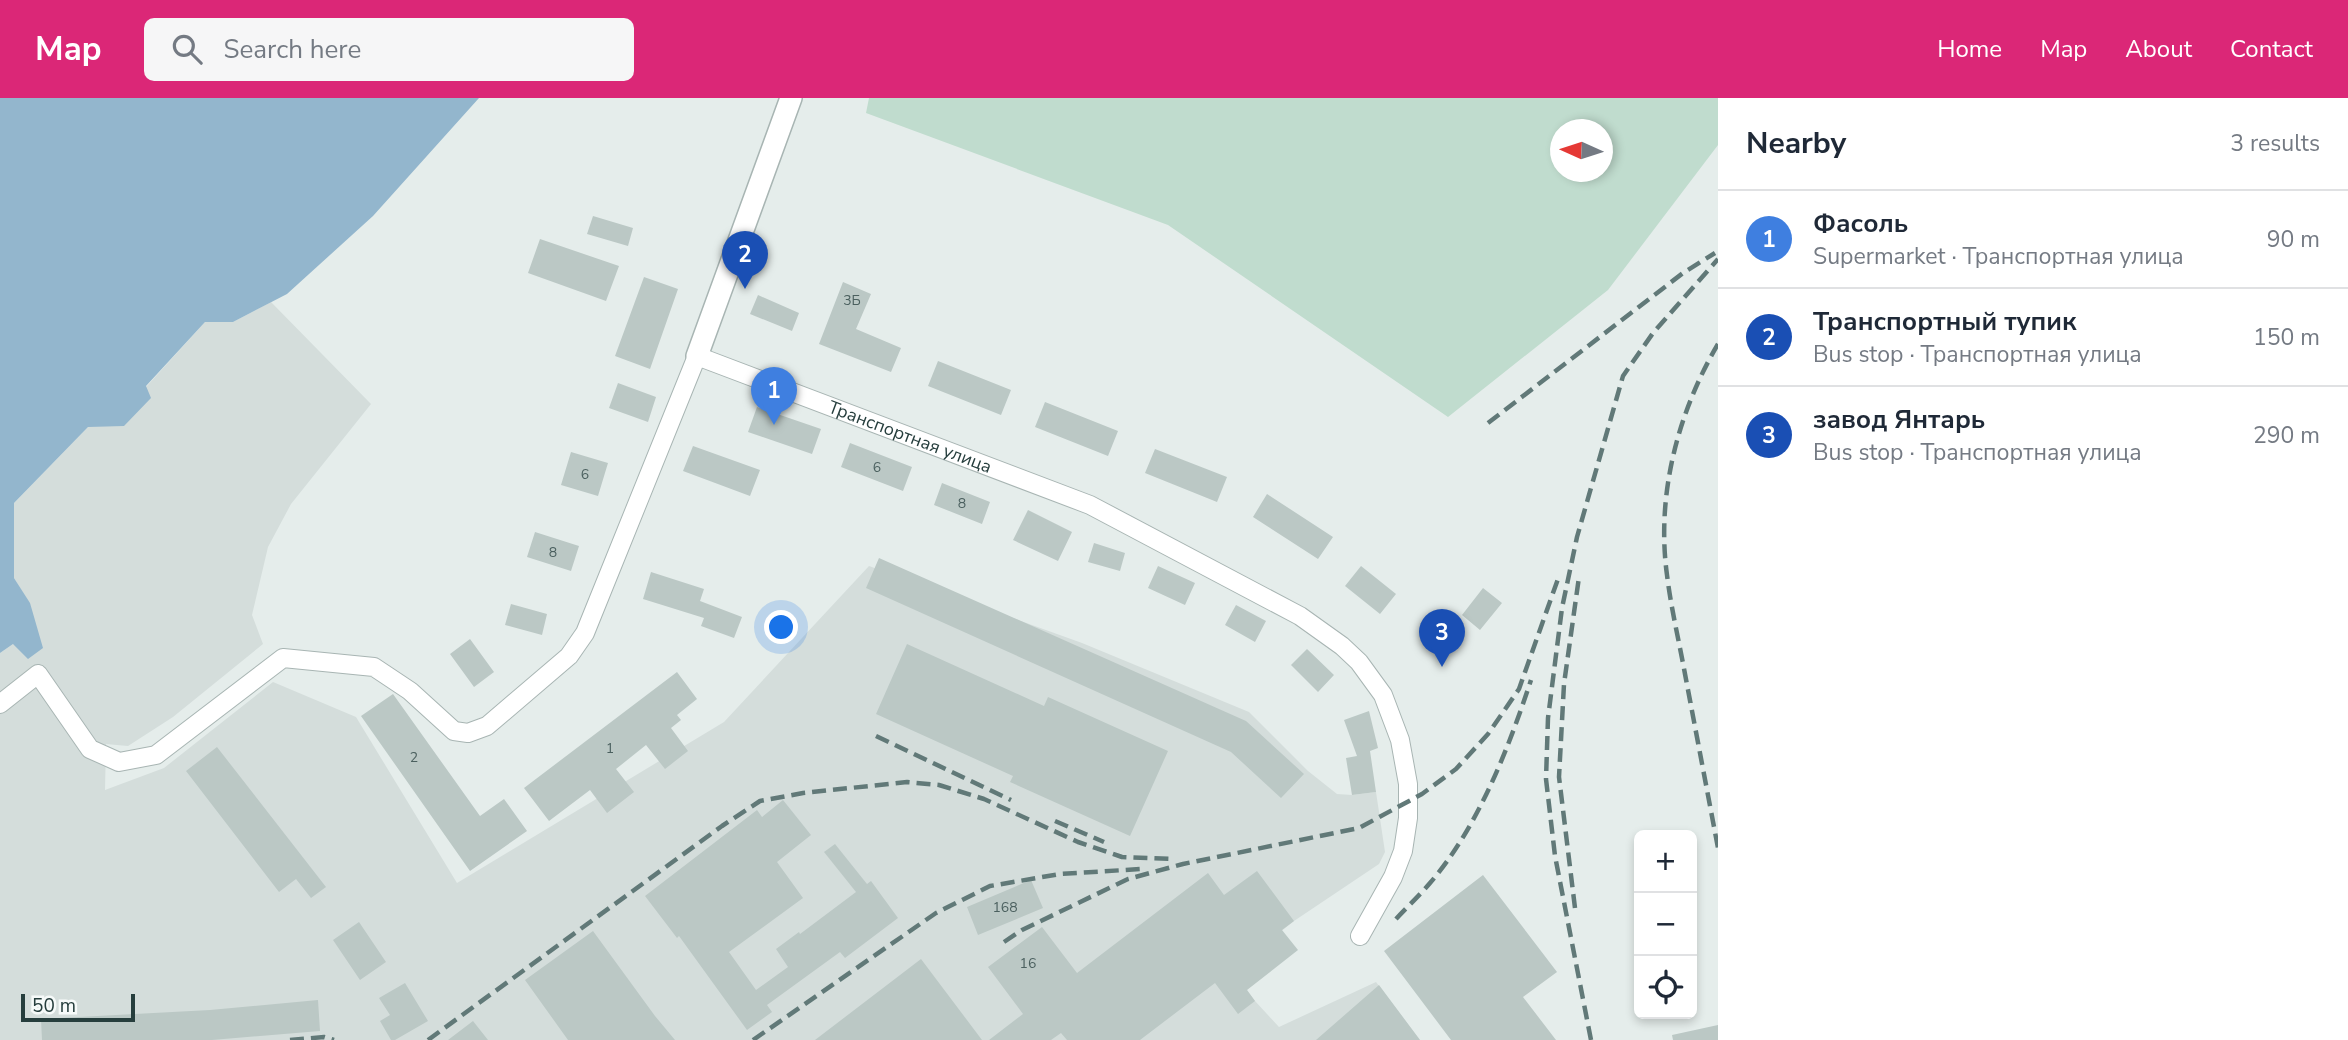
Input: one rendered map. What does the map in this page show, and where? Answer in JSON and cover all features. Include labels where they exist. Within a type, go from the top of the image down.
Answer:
[{"type":"street","points":[[0,704],[38,674],[90,750],[119,762],[156,755],[283,658],[374,667],[410,691],[454,731],[468,733],[487,726],[569,656],[584,633],[697,356],[792,98]]},
{"type":"street","name":"Транспортная улица","points":[[697,356],[1090,505],[1300,616],[1342,646],[1359,662],[1383,695],[1393,716],[1405,763],[1408,818],[1403,851],[1393,877],[1360,936]]},
{"type":"shaded area","points":[[271,302],[371,404],[291,504],[268,547],[252,615],[263,644],[173,717],[128,746],[106,744],[105,790],[164,768],[273,682],[356,717],[457,883],[724,722],[869,566],[1082,643],[1249,712],[1308,771],[1337,794],[1376,792],[1385,852],[1379,864],[1294,921],[1232,970],[1279,1027],[1376,982],[1420,1040],[0,1040],[0,653],[13,644],[30,604],[14,578],[14,503],[88,427],[146,387],[205,322],[233,322]]},
{"type":"green space","points":[[869,98],[1718,98],[1718,145],[1608,290],[1448,417],[1168,225],[866,113]]},
{"type":"water","points":[[0,98],[479,98],[373,216],[287,294],[233,322],[205,322],[146,386],[151,398],[124,426],[88,427],[14,503],[14,578],[30,603],[43,648],[28,659],[13,644],[0,653]]},
{"type":"building","points":[[593,216],[633,228],[628,246],[587,234]]},
{"type":"building","points":[[540,239],[619,266],[606,301],[528,273]]},
{"type":"building","points":[[644,277],[678,289],[650,369],[615,356]]},
{"type":"building","points":[[843,282],[871,294],[856,329],[901,348],[891,372],[819,344]]},
{"type":"building","points":[[758,295],[799,313],[792,331],[750,314]]},
{"type":"building","points":[[938,361],[1011,390],[1001,415],[928,386]]},
{"type":"building","points":[[618,383],[656,397],[648,422],[609,408]]},
{"type":"building","points":[[1045,402],[1118,431],[1108,456],[1035,427]]},
{"type":"building","points":[[757,407],[821,429],[812,454],[748,432]]},
{"type":"building","points":[[850,443],[912,467],[903,491],[841,467]]},
{"type":"building","points":[[693,446],[760,470],[750,496],[683,471]]},
{"type":"building","points":[[1155,449],[1227,477],[1217,502],[1145,473]]},
{"type":"building","points":[[571,452],[608,463],[598,496],[561,485]]},
{"type":"building","points":[[942,483],[990,502],[982,524],[934,505]]},
{"type":"building","points":[[1267,494],[1333,537],[1318,559],[1253,517]]},
{"type":"building","points":[[1028,510],[1072,532],[1058,561],[1013,540]]},
{"type":"building","points":[[535,532],[579,546],[571,571],[527,557]]},
{"type":"building","points":[[1094,543],[1125,553],[1120,571],[1088,562]]},
{"type":"building","points":[[879,558],[1246,721],[1304,774],[1281,798],[1231,752],[866,588]]},
{"type":"building","points":[[1158,566],[1195,583],[1185,605],[1148,588]]},
{"type":"building","points":[[1361,566],[1396,594],[1380,614],[1345,586]]},
{"type":"building","points":[[651,572],[704,589],[700,601],[742,617],[734,638],[701,626],[704,618],[643,599]]},
{"type":"building","points":[[1483,588],[1502,603],[1480,630],[1462,615]]},
{"type":"building","points":[[511,604],[547,614],[542,635],[505,625]]},
{"type":"building","points":[[1236,605],[1266,621],[1255,642],[1225,625]]},
{"type":"building","points":[[470,639],[494,672],[474,687],[450,654]]},
{"type":"building","points":[[907,644],[1044,706],[1048,697],[1168,751],[1130,836],[1010,782],[1013,776],[876,714]]},
{"type":"building","points":[[1307,649],[1334,675],[1318,692],[1291,665]]},
{"type":"building","points":[[677,672],[697,699],[677,715],[681,720],[671,728],[688,751],[665,769],[646,745],[616,769],[634,792],[607,813],[590,790],[549,821],[524,788]]},
{"type":"building","points":[[393,694],[480,816],[504,799],[527,831],[470,871],[361,716]]},
{"type":"building","points":[[1369,711],[1378,748],[1370,751],[1376,792],[1352,795],[1346,758],[1357,756],[1344,720]]},
{"type":"building","points":[[217,747],[326,887],[311,898],[296,879],[279,892],[186,771]]},
{"type":"building","points":[[783,800],[811,835],[777,862],[803,898],[729,952],[756,990],[788,967],[776,949],[856,892],[824,852],[835,844],[867,884],[871,881],[898,918],[845,958],[840,952],[767,1005],[772,1012],[747,1030],[679,936],[677,938],[645,896],[757,810],[762,817]]},
{"type":"building","points":[[1257,871],[1294,921],[1282,930],[1298,950],[1247,990],[1255,1001],[1238,1014],[1215,983],[1140,1040],[1067,1040],[1061,1033],[1051,1040],[989,1040],[1023,1014],[988,967],[1042,927],[1077,973],[1208,873],[1224,895]]},
{"type":"building","points":[[1483,875],[1557,972],[1523,997],[1556,1040],[1451,1040],[1384,951]]},
{"type":"building","points":[[1031,880],[1043,908],[978,935],[967,907]]},
{"type":"building","points":[[359,922],[386,962],[360,980],[333,940]]},
{"type":"building","points":[[593,931],[675,1040],[568,1040],[525,980]]},
{"type":"building","points":[[921,959],[982,1040],[815,1040]]},
{"type":"building","points":[[405,983],[428,1021],[391,1040],[380,1021],[390,1015],[379,998]]},
{"type":"building","points":[[1379,985],[1420,1040],[1316,1040]]},
{"type":"building","points":[[318,1000],[320,1031],[212,1040],[42,1040],[41,1019],[210,1010]]},
{"type":"building","points":[[473,1021],[488,1040],[448,1040]]},
{"type":"building","points":[[1718,1025],[1718,1040],[1673,1040],[1672,1035]]},
{"type":"railway","points":[[1488,423],[1683,273],[1715,253]]},
{"type":"railway","points":[[1591,1040],[1555,856],[1546,779],[1548,718],[1562,608],[1577,537],[1623,376],[1653,333],[1718,259]]},
{"type":"railway","points":[[1718,344],[1692,398],[1673,455],[1664,545],[1671,600],[1718,848]]},
{"type":"railway","points":[[1004,942],[1022,930],[1128,879],[1183,864],[1359,828],[1422,794],[1456,769],[1488,734],[1519,689],[1559,576]]},
{"type":"railway","points":[[1575,908],[1559,777],[1564,684],[1579,577]]},
{"type":"railway","points":[[1396,919],[1426,888],[1463,838],[1502,760],[1531,680]]},
{"type":"railway","points":[[876,736],[1011,800]]},
{"type":"railway","points":[[428,1040],[760,801],[803,793],[907,782],[939,785],[984,799],[1078,842],[1122,857],[1173,859]]},
{"type":"railway","points":[[1055,821],[1104,842]]},
{"type":"railway","points":[[753,1040],[936,913],[990,886],[1060,874],[1141,869]]},
{"type":"railway","points":[[290,1040],[324,1037],[334,1040]]},
{"type":"place","name":"Транспортный тупик","points":[[745,289]]},
{"type":"place","name":"Фасоль","points":[[774,425]]},
{"type":"place","name":"завод Янтарь","points":[[1442,667]]}]
